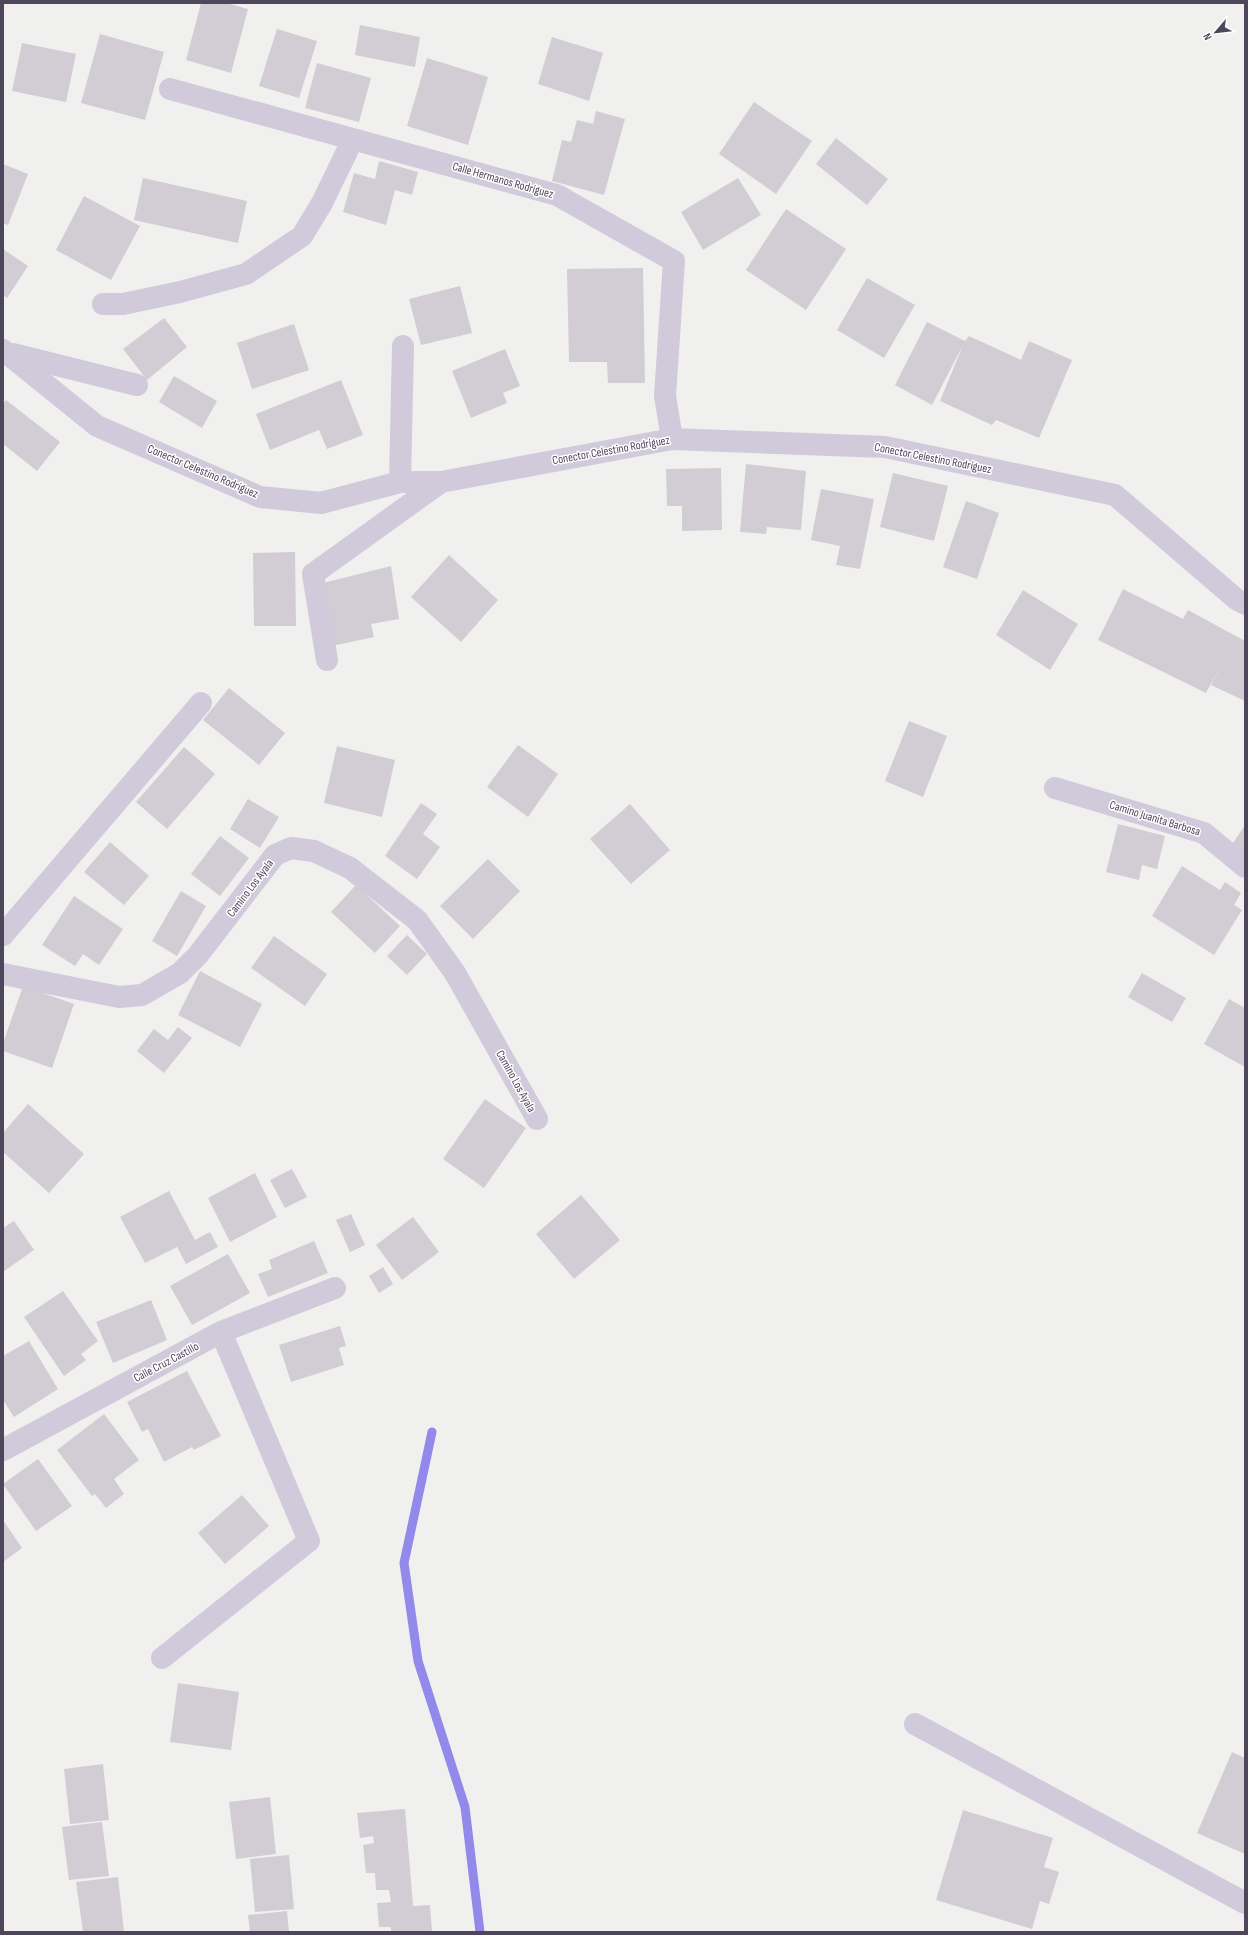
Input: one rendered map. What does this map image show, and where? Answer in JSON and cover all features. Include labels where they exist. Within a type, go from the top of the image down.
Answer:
[{"type":"street","name":"Calle Hermanos Rodríguez","points":[[170,89],[558,195],[674,261],[665,396],[672,439]]},
{"type":"street","points":[[103,304],[123,304],[152,298],[246,274],[302,236],[322,203],[353,139]]},
{"type":"street","points":[[400,482],[403,346]]},
{"type":"street","points":[[4,351],[137,385]]},
{"type":"street","name":"Conector Celestino Rodríguez","points":[[4,351],[97,426],[260,497],[321,503],[400,482],[441,482],[672,439],[885,446],[1115,495],[1236,599],[1245,604]]},
{"type":"street","points":[[327,660],[313,574],[441,482]]},
{"type":"street","points":[[3,935],[200,704]]},
{"type":"street","name":"Camino Juanita Barbosa","points":[[1055,788],[1204,833],[1245,867]]},
{"type":"street","name":"Camino Los Ayala","points":[[3,974],[119,997],[142,995],[180,973],[198,955],[275,855],[291,848],[314,851],[350,868],[417,920],[455,973],[538,1119]]},
{"type":"street","name":"Calle Cruz Castillo","points":[[3,1450],[221,1332],[335,1288]]},
{"type":"street","points":[[162,1658],[309,1541],[221,1332]]},
{"type":"street","points":[[915,1724],[1245,1904]]},
{"type":"building","points":[[201,3],[226,3],[248,9],[231,73],[186,60]]},
{"type":"building","points":[[360,25],[420,37],[415,67],[355,55]]},
{"type":"building","points":[[277,29],[317,41],[299,98],[259,86]]},
{"type":"building","points":[[100,34],[164,52],[145,120],[81,103]]},
{"type":"building","points":[[552,37],[603,53],[589,101],[538,84]]},
{"type":"building","points":[[22,43],[76,54],[66,102],[12,91]]},
{"type":"building","points":[[427,58],[488,77],[468,145],[407,126]]},
{"type":"building","points":[[317,63],[371,78],[359,122],[305,108]]},
{"type":"building","points":[[754,102],[812,141],[776,194],[719,154]]},
{"type":"building","points":[[596,111],[625,119],[604,195],[552,181],[562,140],[571,142],[577,120],[593,124]]},
{"type":"building","points":[[836,138],[888,179],[867,205],[816,164]]},
{"type":"building","points":[[379,161],[418,172],[412,195],[395,190],[386,225],[343,212],[354,173],[375,179]]},
{"type":"building","points":[[3,164],[28,174],[8,225],[3,223]]},
{"type":"building","points":[[143,178],[247,201],[238,243],[134,220]]},
{"type":"building","points":[[738,178],[761,215],[703,250],[681,212]]},
{"type":"building","points":[[84,196],[140,226],[111,280],[56,250]]},
{"type":"building","points":[[786,209],[846,249],[806,310],[746,270]]},
{"type":"building","points":[[3,249],[28,266],[7,298],[3,295]]},
{"type":"building","points":[[643,268],[645,383],[608,383],[607,362],[569,362],[567,269]]},
{"type":"building","points":[[867,278],[915,305],[884,358],[837,330]]},
{"type":"building","points":[[460,286],[472,333],[421,345],[409,299]]},
{"type":"building","points":[[164,318],[187,347],[147,380],[123,349]]},
{"type":"building","points":[[927,322],[965,341],[969,336],[1021,360],[1029,341],[1072,360],[1039,438],[996,420],[992,425],[940,401],[963,345],[932,405],[895,385]]},
{"type":"building","points":[[294,324],[309,370],[252,389],[237,343]]},
{"type":"building","points":[[505,349],[520,386],[503,393],[507,403],[471,418],[452,371]]},
{"type":"building","points":[[174,376],[217,401],[202,428],[159,402]]},
{"type":"building","points":[[341,380],[363,435],[327,449],[319,430],[270,450],[256,414]]},
{"type":"building","points":[[6,400],[60,442],[37,471],[3,444],[3,404]]},
{"type":"building","points":[[746,464],[806,471],[801,530],[767,527],[766,534],[740,532]]},
{"type":"building","points":[[721,468],[722,530],[682,531],[682,506],[667,506],[666,469]]},
{"type":"building","points":[[893,473],[948,486],[934,541],[880,527]]},
{"type":"building","points":[[821,489],[874,499],[860,569],[836,565],[840,546],[811,540]]},
{"type":"building","points":[[966,501],[999,513],[977,579],[943,567]]},
{"type":"building","points":[[295,552],[296,626],[254,626],[253,553]]},
{"type":"building","points":[[449,555],[498,600],[461,642],[411,597]]},
{"type":"building","points":[[391,566],[399,619],[371,624],[374,637],[332,646],[319,584]]},
{"type":"building","points":[[1123,589],[1183,619],[1188,610],[1245,641],[1245,701],[1211,685],[1220,667],[1206,693],[1098,640]]},
{"type":"building","points":[[1023,590],[1078,624],[1050,670],[996,635]]},
{"type":"building","points":[[229,688],[285,733],[259,765],[203,720]]},
{"type":"building","points":[[909,721],[947,736],[923,797],[885,781]]},
{"type":"building","points":[[518,745],[558,774],[528,817],[487,787]]},
{"type":"building","points":[[337,746],[395,760],[382,817],[324,803]]},
{"type":"building","points":[[184,747],[215,774],[167,829],[136,802]]},
{"type":"building","points":[[248,799],[279,817],[260,848],[230,829]]},
{"type":"building","points":[[421,803],[437,814],[423,834],[440,847],[417,879],[385,856]]},
{"type":"building","points":[[630,804],[670,850],[631,884],[590,839]]},
{"type":"building","points":[[1118,824],[1165,836],[1157,869],[1142,865],[1139,880],[1106,872]]},
{"type":"building","points":[[1245,825],[1245,856],[1231,846]]},
{"type":"building","points":[[220,836],[249,858],[220,896],[191,874]]},
{"type":"building","points":[[110,842],[149,876],[124,905],[84,872]]},
{"type":"building","points":[[488,859],[520,891],[473,939],[440,906]]},
{"type":"building","points":[[1182,866],[1220,890],[1225,882],[1241,893],[1234,905],[1242,910],[1214,955],[1152,916]]},
{"type":"building","points":[[356,885],[400,926],[375,953],[331,912]]},
{"type":"building","points":[[181,891],[206,906],[177,956],[152,941]]},
{"type":"building","points":[[74,896],[123,929],[99,965],[83,954],[75,966],[42,945]]},
{"type":"building","points":[[407,935],[427,954],[407,975],[387,956]]},
{"type":"building","points":[[274,936],[327,974],[305,1006],[251,968]]},
{"type":"building","points":[[200,971],[262,1004],[240,1047],[178,1015]]},
{"type":"building","points":[[1142,973],[1186,998],[1172,1022],[1128,997]]},
{"type":"building","points":[[23,986],[74,1004],[52,1068],[3,1051],[3,1043]]},
{"type":"building","points":[[1229,999],[1245,1008],[1245,1067],[1204,1044]]},
{"type":"building","points":[[178,1027],[192,1038],[164,1073],[137,1051],[154,1029],[168,1040]]},
{"type":"building","points":[[485,1099],[526,1128],[484,1188],[443,1159]]},
{"type":"building","points":[[28,1104],[84,1154],[49,1193],[3,1152],[3,1133]]},
{"type":"building","points":[[292,1169],[307,1197],[285,1208],[270,1180]]},
{"type":"building","points":[[255,1173],[277,1217],[230,1242],[208,1198]]},
{"type":"building","points":[[169,1191],[195,1240],[210,1232],[218,1247],[186,1264],[177,1247],[145,1263],[120,1217]]},
{"type":"building","points":[[581,1195],[620,1240],[574,1279],[536,1234]]},
{"type":"building","points":[[351,1214],[365,1245],[350,1252],[336,1220]]},
{"type":"building","points":[[413,1217],[439,1252],[402,1280],[376,1245]]},
{"type":"building","points":[[14,1221],[34,1250],[3,1272],[3,1228]]},
{"type":"building","points":[[314,1241],[328,1273],[268,1297],[258,1274],[272,1269],[269,1260]]},
{"type":"building","points":[[228,1254],[250,1293],[192,1325],[170,1286]]},
{"type":"building","points":[[383,1267],[393,1284],[379,1293],[369,1276]]},
{"type":"building","points":[[63,1291],[98,1341],[81,1354],[86,1360],[64,1376],[24,1317]]},
{"type":"building","points":[[151,1300],[167,1340],[113,1363],[96,1322]]},
{"type":"building","points":[[340,1326],[346,1346],[339,1348],[344,1365],[291,1382],[279,1345]]},
{"type":"building","points":[[29,1341],[58,1389],[14,1417],[3,1400],[3,1356]]},
{"type":"building","points":[[187,1371],[221,1436],[194,1450],[192,1447],[164,1462],[148,1429],[142,1432],[127,1402]]},
{"type":"building","points":[[104,1414],[139,1460],[114,1479],[124,1494],[106,1508],[95,1494],[92,1496],[57,1450]]},
{"type":"building","points":[[38,1459],[72,1506],[36,1531],[3,1484]]},
{"type":"building","points":[[242,1495],[269,1526],[225,1564],[198,1533]]},
{"type":"building","points":[[3,1520],[22,1548],[3,1562]]},
{"type":"building","points":[[178,1683],[239,1692],[231,1750],[170,1742]]},
{"type":"building","points":[[1232,1752],[1245,1758],[1245,1854],[1197,1833]]},
{"type":"building","points":[[103,1764],[109,1820],[70,1824],[64,1769]]},
{"type":"building","points":[[270,1797],[276,1854],[236,1859],[229,1802]]},
{"type":"building","points":[[405,1809],[413,1906],[430,1905],[432,1932],[391,1932],[391,1927],[379,1927],[377,1903],[391,1902],[389,1890],[376,1890],[375,1873],[366,1873],[363,1845],[374,1843],[373,1836],[360,1838],[357,1813]]},
{"type":"building","points":[[963,1810],[1053,1838],[1044,1867],[1059,1872],[1049,1904],[1040,1901],[1032,1929],[936,1900]]},
{"type":"building","points":[[102,1822],[109,1876],[69,1880],[62,1827]]},
{"type":"building","points":[[289,1855],[294,1909],[255,1912],[250,1859]]},
{"type":"building","points":[[118,1877],[124,1932],[83,1932],[76,1882]]},
{"type":"building","points":[[287,1911],[289,1932],[250,1932],[248,1915]]},
{"type":"waterway","points":[[432,1432],[404,1563],[418,1661],[465,1807],[480,1932]]}]
